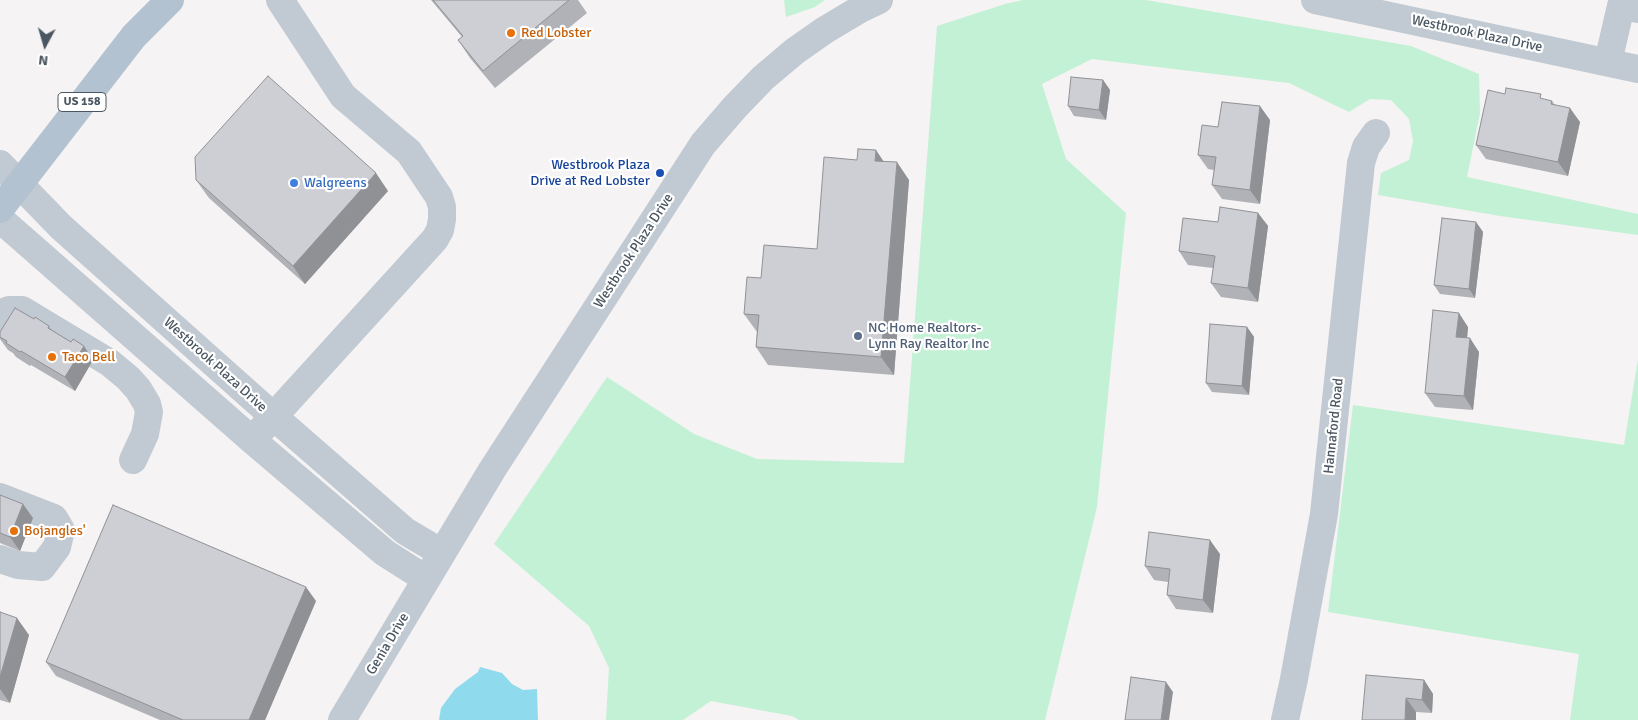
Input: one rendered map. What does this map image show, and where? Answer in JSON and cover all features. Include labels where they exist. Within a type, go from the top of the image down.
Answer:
[{"type":"main road","name":"US 158","points":[[0,209],[134,36],[170,0]]},
{"type":"street","points":[[252,440],[435,239],[440,230],[442,219],[442,207],[439,197],[410,152],[343,96],[280,0]]},
{"type":"street","name":"Westbrook Plaza Drive","points":[[0,164],[60,227],[405,532],[434,567],[492,470],[703,144],[763,78],[795,51],[825,30],[862,8],[880,0]]},
{"type":"street","name":"Westbrook Plaza Drive","points":[[1316,0],[1638,68]]},
{"type":"street","points":[[1608,62],[1621,6],[1638,9]]},
{"type":"street","name":"Hannaford Road","points":[[1284,720],[1294,680],[1324,514],[1361,163],[1366,147],[1376,133]]},
{"type":"street","points":[[0,219],[252,440],[385,553],[434,567]]},
{"type":"street","points":[[0,317],[4,312],[10,310],[22,310],[110,363],[128,378],[148,404],[149,412],[145,434],[133,460]]},
{"type":"street","points":[[0,497],[54,518],[61,530],[57,547],[42,567],[18,565],[0,559]]},
{"type":"street","name":"Genia Drive","points":[[342,720],[434,567]]},
{"type":"green space","points":[[784,0],[825,0],[815,7],[786,17]]},
{"type":"green space","points":[[1023,0],[1146,0],[1411,46],[1479,74],[1480,113],[1467,177],[1638,214],[1638,235],[1500,216],[1378,195],[1381,173],[1409,160],[1413,141],[1409,119],[1391,100],[1370,99],[1349,112],[1289,83],[1092,59],[1042,84],[1066,159],[1126,213],[1097,507],[1045,720],[799,720],[792,716],[711,701],[683,720],[606,720],[609,668],[589,626],[494,544],[607,377],[694,434],[757,459],[904,463],[937,26]]},
{"type":"green space","points":[[1638,359],[1638,720],[1570,720],[1579,654],[1328,612],[1353,405],[1624,445]]},
{"type":"water","points":[[480,667],[502,673],[512,684],[523,690],[537,689],[538,720],[439,720],[441,708],[455,689],[478,672]]},
{"type":"building","name":"Red Lobster","points":[[433,0],[569,0],[483,71],[458,40],[463,36]]},
{"type":"building","name":"Walgreens","points":[[268,76],[376,173],[293,266],[196,180],[195,157]]},
{"type":"building","points":[[1071,77],[1103,80],[1099,110],[1068,106]]},
{"type":"building","points":[[1506,88],[1541,94],[1540,98],[1552,101],[1551,104],[1570,108],[1558,162],[1476,145],[1488,90],[1505,94]]},
{"type":"building","points":[[1222,102],[1260,106],[1250,190],[1212,185],[1216,157],[1198,155],[1202,125],[1218,127]]},
{"type":"building","points":[[858,149],[876,150],[875,161],[897,162],[881,357],[756,347],[759,315],[744,314],[747,277],[761,278],[764,245],[817,249],[824,157],[857,160]]},
{"type":"building","points":[[1220,207],[1258,213],[1248,288],[1211,283],[1215,256],[1179,251],[1183,218],[1218,222]]},
{"type":"building","points":[[1442,218],[1476,222],[1469,289],[1434,285]]},
{"type":"building","name":"Taco Bell","points":[[15,308],[34,319],[35,317],[49,326],[48,328],[71,342],[73,339],[84,346],[65,377],[20,352],[0,337],[0,332]]},
{"type":"building","points":[[1433,310],[1459,313],[1456,337],[1470,338],[1464,396],[1425,393]]},
{"type":"building","points":[[1210,324],[1247,327],[1242,386],[1206,383]]},
{"type":"building","points":[[0,495],[23,504],[10,537],[0,533]]},
{"type":"building","points":[[113,505],[306,587],[249,720],[183,720],[46,662]]},
{"type":"building","points":[[1149,532],[1210,540],[1203,600],[1167,595],[1170,569],[1145,566]]},
{"type":"building","points":[[0,612],[17,618],[0,677]]},
{"type":"building","points":[[1366,675],[1424,680],[1422,700],[1406,698],[1405,720],[1362,720]]},
{"type":"building","points":[[1131,677],[1166,682],[1161,720],[1125,720]]},
{"type":"place","name":"Red Lobster","points":[[511,33]]},
{"type":"place","name":"Westbrook Plaza Drive at Red Lobster","points":[[660,173]]},
{"type":"place","name":"Walgreens","points":[[294,183]]},
{"type":"place","name":"NC Home Realtors- Lynn Ray Realtor Inc","points":[[858,336]]},
{"type":"place","name":"Taco Bell","points":[[52,357]]},
{"type":"place","name":"Bojangles'","points":[[14,531]]}]
